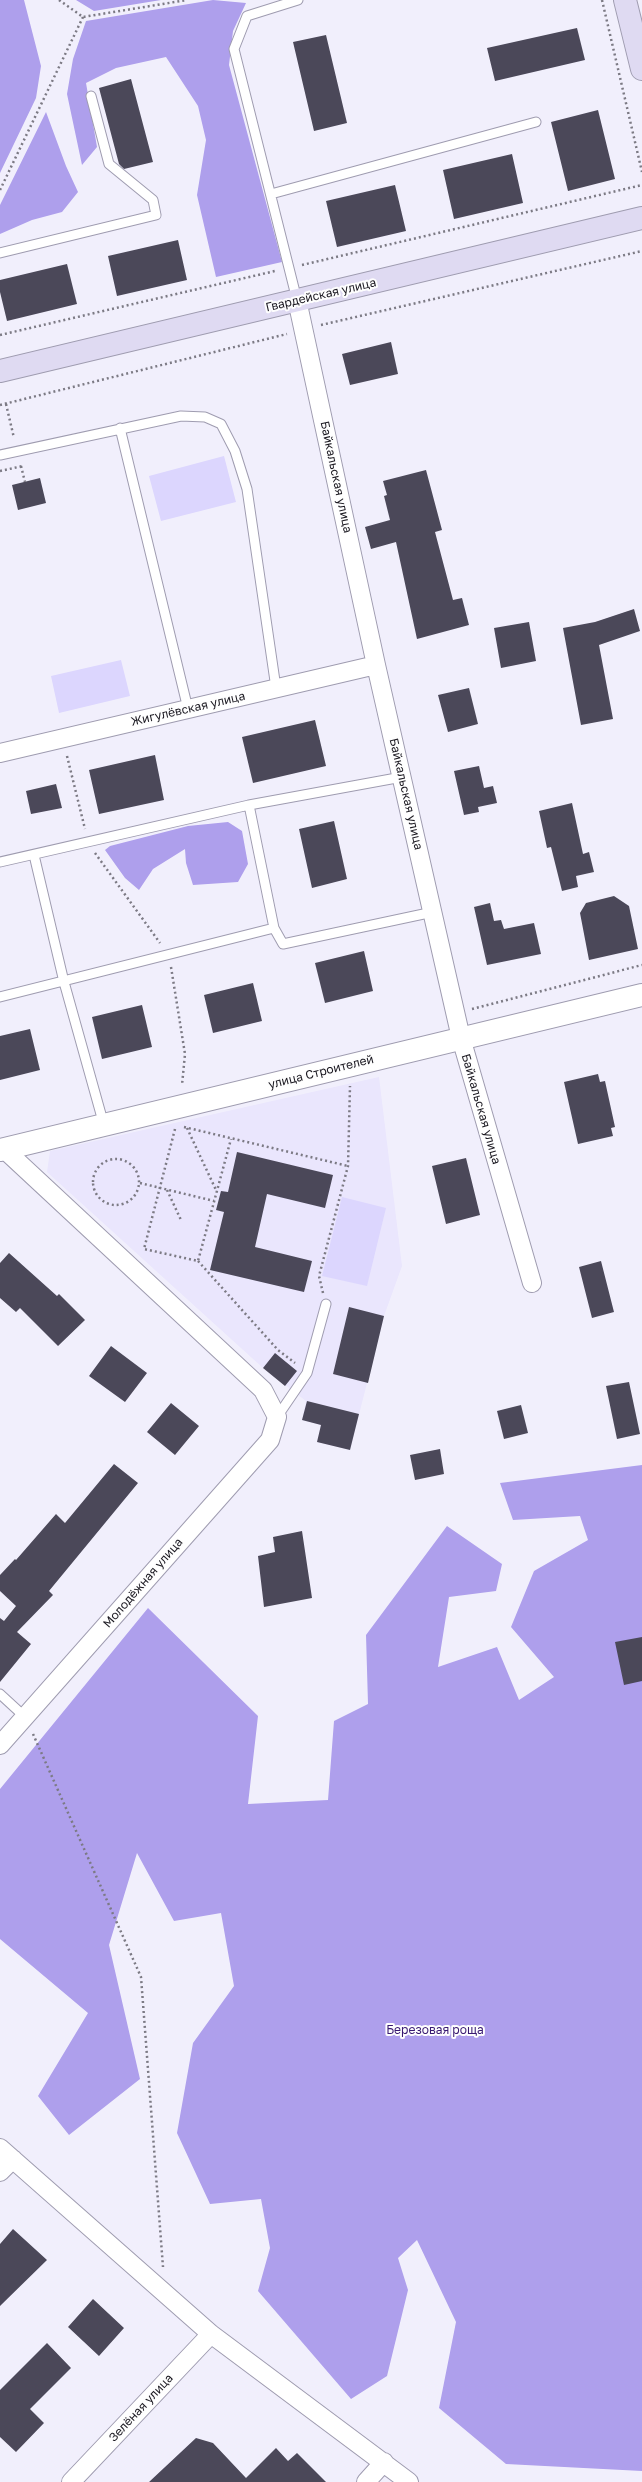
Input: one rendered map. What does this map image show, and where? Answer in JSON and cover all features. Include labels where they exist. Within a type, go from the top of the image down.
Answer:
[{"type":"main road","points":[[625,0],[642,69]]},
{"type":"main road","name":"Гвардейская улица","points":[[0,372],[642,218]]},
{"type":"street","name":"Байкальская улица","points":[[297,300],[376,665],[461,1038],[532,1283]]},
{"type":"street","name":"Жигулёвская улица","points":[[0,753],[376,665]]},
{"type":"street","name":"улица Строителей","points":[[2,1150],[642,995]]},
{"type":"street","points":[[2,1150],[263,1390],[277,1417]]},
{"type":"street","name":"Молодёжная улица","points":[[0,1745],[270,1440],[277,1417]]},
{"type":"street","points":[[0,2172],[6,2154],[211,2334],[409,2482]]},
{"type":"street","name":"Зелёная улица","points":[[71,2482],[211,2334]]},
{"type":"street","points":[[366,2482],[384,2462]]},
{"type":"lane","points":[[297,300],[290,267],[234,50],[247,16],[298,0]]},
{"type":"lane","points":[[0,253],[156,215],[153,200],[109,164],[91,96]]},
{"type":"lane","points":[[271,194],[536,122]]},
{"type":"lane","points":[[0,455],[181,416],[205,417],[221,424],[235,451],[247,489],[276,688]]},
{"type":"lane","points":[[120,428],[188,709]]},
{"type":"lane","points":[[0,862],[249,805],[402,777]]},
{"type":"lane","points":[[249,805],[274,928],[282,944],[432,912]]},
{"type":"lane","points":[[34,855],[64,982],[104,1125]]},
{"type":"lane","points":[[0,998],[274,928]]},
{"type":"lane","points":[[277,1417],[307,1372],[326,1304]]},
{"type":"lane","points":[[0,1694],[25,1717]]},
{"type":"path","points":[[59,0],[83,17],[187,0]]},
{"type":"path","points":[[602,0],[642,172]]},
{"type":"path","points":[[0,190],[83,17]]},
{"type":"path","points":[[0,335],[642,185]]},
{"type":"path","points":[[6,404],[10,421]]},
{"type":"path","points":[[62,738],[88,843],[169,955],[185,1054],[180,1106]]},
{"type":"path","points":[[456,1013],[642,965]]},
{"type":"path","points":[[326,1304],[319,1276],[348,1166],[349,1065]]},
{"type":"path","points":[[307,1372],[278,1350],[198,1261],[144,1249],[176,1125],[348,1166]]},
{"type":"path","points":[[187,1128],[217,1191]]},
{"type":"path","points":[[198,1261],[231,1138]]},
{"type":"path","points":[[116,1159],[130,1163],[136,1169],[140,1183],[134,1198],[120,1206],[105,1203],[94,1191],[93,1184],[97,1169],[109,1160],[116,1159]]},
{"type":"path","points":[[140,1183],[214,1201]]},
{"type":"path","points":[[167,1189],[181,1220]]},
{"type":"path","points":[[25,1717],[141,1976],[165,2294]]},
{"type":"shaded area","points":[[224,456],[236,502],[161,521],[149,476]]},
{"type":"shaded area","points":[[121,660],[130,696],[59,713],[51,676]]},
{"type":"shaded area","points":[[379,1077],[402,1266],[384,1316],[350,1450],[317,1442],[321,1425],[302,1420],[306,1401],[263,1368],[47,1172],[50,1151]]},
{"type":"shaded area","points":[[342,1197],[386,1208],[367,1286],[322,1276]]},
{"type":"green space","points":[[0,0],[24,0],[41,66],[36,98],[0,173]]},
{"type":"green space","points":[[76,0],[161,0],[94,11]]},
{"type":"green space","points":[[213,0],[246,3],[233,31],[229,65],[282,262],[216,277],[197,195],[206,140],[198,106],[166,57],[116,68],[86,83],[97,147],[82,165],[67,94],[73,59],[86,21]]},
{"type":"green space","points":[[46,112],[66,166],[78,192],[62,212],[32,220],[0,234],[0,205]]},
{"type":"green space","points":[[228,822],[242,831],[248,864],[238,882],[193,885],[186,863],[185,849],[153,869],[139,890],[125,878],[105,850],[110,846],[188,826]]},
{"type":"green space","name":"Березовая роща","points":[[642,1465],[642,2471],[506,2464],[439,2408],[456,2322],[417,2240],[398,2258],[408,2290],[387,2376],[351,2399],[258,2291],[270,2248],[261,2199],[210,2204],[177,2133],[193,2043],[234,1986],[221,1913],[174,1921],[137,1853],[109,1945],[140,2079],[69,2135],[38,2096],[88,2013],[0,1939],[0,1789],[148,1608],[258,1716],[248,1804],[328,1800],[334,1721],[368,1704],[366,1635],[447,1526],[502,1564],[496,1591],[449,1597],[438,1667],[497,1647],[519,1700],[554,1677],[511,1627],[534,1571],[588,1540],[580,1516],[513,1520],[500,1483]]},
{"type":"building","points":[[577,28],[585,60],[495,81],[487,48]]},
{"type":"building","points":[[326,35],[347,123],[314,131],[293,42]]},
{"type":"building","points":[[131,79],[153,162],[124,169],[119,164],[99,88]]},
{"type":"building","points":[[598,110],[615,179],[568,191],[551,122]]},
{"type":"building","points":[[512,154],[523,203],[454,219],[443,170]]},
{"type":"building","points":[[395,185],[406,231],[337,247],[326,201]]},
{"type":"building","points":[[178,240],[187,280],[117,296],[108,256]]},
{"type":"building","points":[[67,264],[77,304],[7,321],[0,292],[0,280]]},
{"type":"building","points":[[391,342],[398,374],[350,385],[342,354]]},
{"type":"building","points":[[426,470],[442,530],[435,532],[453,600],[462,598],[469,625],[417,639],[396,542],[371,549],[365,527],[390,520],[384,496],[387,495],[383,481]]},
{"type":"building","points":[[40,478],[46,503],[18,510],[12,485]]},
{"type":"building","points":[[634,609],[640,631],[599,645],[613,719],[581,725],[563,628],[595,622]]},
{"type":"building","points":[[529,622],[536,661],[501,668],[494,628]]},
{"type":"building","points":[[469,688],[478,724],[448,732],[438,695]]},
{"type":"building","points":[[315,720],[326,766],[253,783],[242,737]]},
{"type":"building","points":[[155,755],[164,800],[99,814],[89,770]]},
{"type":"building","points":[[479,766],[484,788],[493,786],[497,803],[478,807],[479,812],[464,815],[454,771]]},
{"type":"building","points":[[56,784],[62,808],[31,814],[26,791]]},
{"type":"building","points":[[572,803],[583,854],[589,852],[594,872],[576,876],[578,887],[562,891],[551,847],[547,848],[539,811]]},
{"type":"building","points":[[334,821],[347,879],[312,888],[299,829]]},
{"type":"building","points":[[614,896],[629,906],[638,949],[589,960],[580,913],[586,903]]},
{"type":"building","points":[[490,903],[494,921],[501,920],[504,929],[534,923],[541,954],[487,965],[474,907]]},
{"type":"building","points":[[364,951],[373,991],[325,1003],[315,963]]},
{"type":"building","points":[[253,983],[262,1021],[213,1033],[204,995]]},
{"type":"building","points":[[142,1005],[152,1047],[102,1059],[92,1017]]},
{"type":"building","points":[[30,1029],[40,1070],[0,1080],[0,1036]]},
{"type":"building","points":[[598,1074],[600,1082],[605,1081],[615,1127],[611,1128],[613,1136],[578,1144],[564,1082]]},
{"type":"building","points":[[237,1152],[333,1175],[325,1208],[267,1194],[255,1247],[312,1261],[304,1292],[210,1270],[224,1212],[216,1210],[221,1191],[228,1192]]},
{"type":"building","points":[[466,1158],[480,1215],[446,1224],[432,1166]]},
{"type":"building","points":[[9,1253],[57,1296],[59,1294],[85,1320],[58,1346],[20,1308],[16,1312],[0,1298],[0,1263]]},
{"type":"building","points":[[601,1261],[614,1312],[592,1318],[579,1267]]},
{"type":"building","points":[[349,1307],[384,1316],[368,1383],[333,1374]]},
{"type":"building","points":[[111,1346],[147,1373],[125,1402],[89,1376]]},
{"type":"building","points":[[275,1353],[297,1371],[285,1386],[263,1368]]},
{"type":"building","points":[[629,1382],[640,1434],[617,1439],[606,1386]]},
{"type":"building","points":[[307,1401],[359,1414],[350,1450],[317,1442],[321,1425],[302,1420]]},
{"type":"building","points":[[171,1403],[199,1426],[175,1455],[147,1432]]},
{"type":"building","points":[[521,1405],[528,1433],[504,1439],[497,1411]]},
{"type":"building","points":[[440,1449],[444,1474],[415,1480],[410,1455]]},
{"type":"building","points":[[114,1464],[138,1483],[49,1591],[53,1595],[17,1632],[31,1644],[0,1682],[0,1618],[4,1621],[16,1606],[0,1591],[0,1575],[15,1559],[16,1560],[56,1514],[65,1523]]},
{"type":"building","points":[[302,1531],[312,1598],[264,1607],[258,1556],[275,1552],[273,1537]]},
{"type":"building","points":[[642,1637],[642,1681],[624,1685],[615,1642]]},
{"type":"building","points":[[13,2229],[47,2260],[0,2306],[0,2244]]},
{"type":"building","points":[[93,2299],[124,2328],[99,2356],[68,2327]]},
{"type":"building","points":[[47,2343],[71,2368],[30,2409],[44,2423],[16,2452],[0,2437],[0,2390]]},
{"type":"building","points":[[196,2438],[213,2443],[246,2478],[276,2448],[288,2461],[297,2453],[326,2482],[149,2482]]}]
